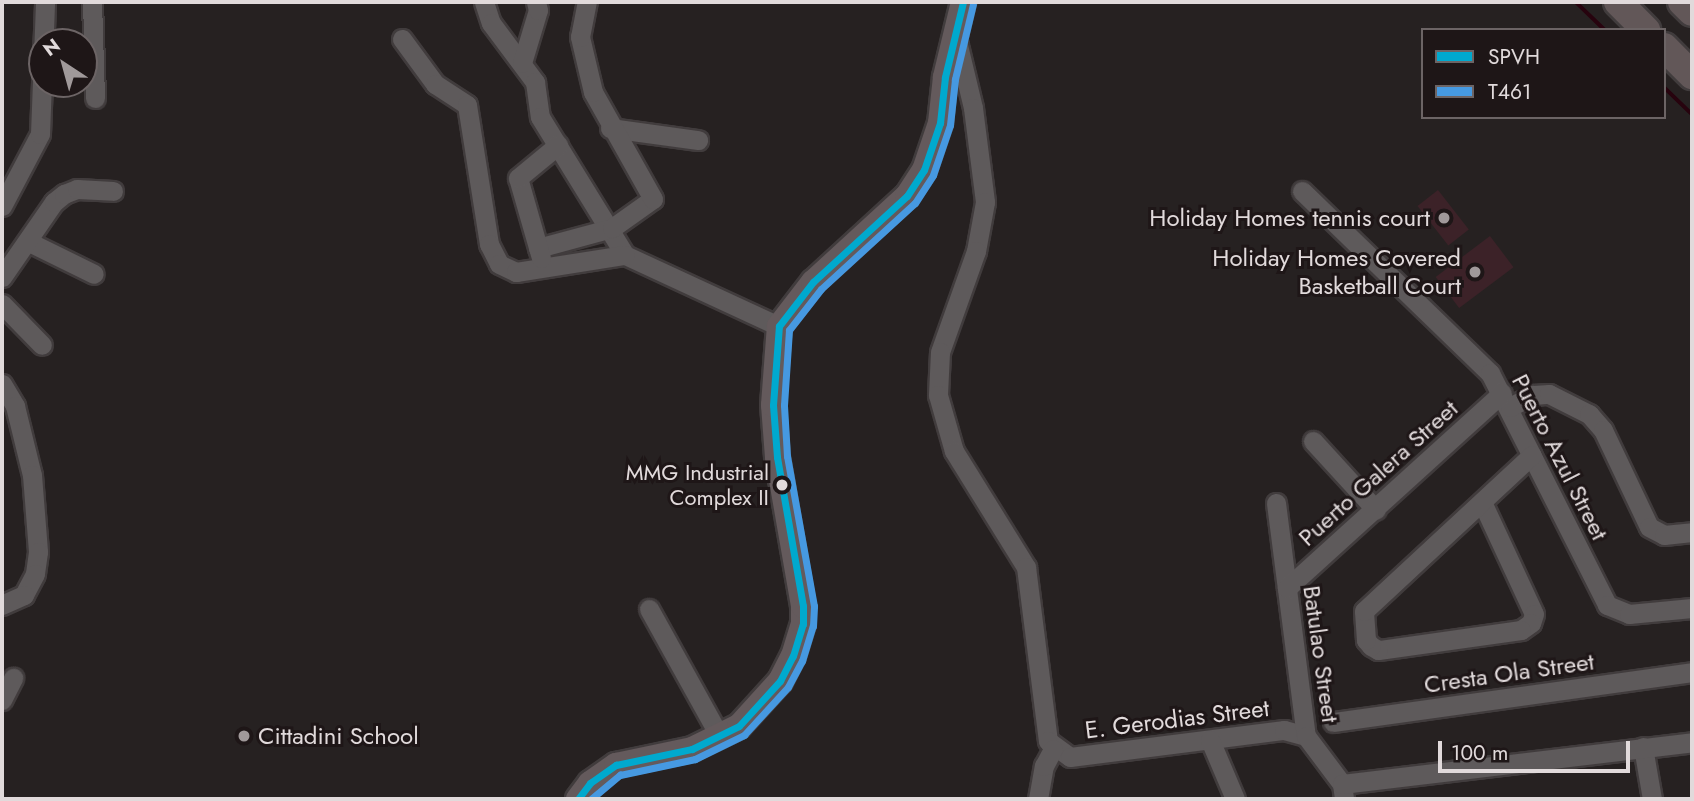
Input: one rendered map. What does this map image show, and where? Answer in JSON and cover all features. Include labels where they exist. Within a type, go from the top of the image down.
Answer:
[{"type":"highway","points":[[1618,2],[1644,28]]},
{"type":"highway","points":[[1682,2],[1692,12]]},
{"type":"highway","points":[[1666,49],[1692,75]]},
{"type":"main road","points":[[578,799],[590,783],[616,765],[692,749],[720,737],[752,715],[780,681],[803,624],[799,568],[777,457],[773,405],[779,326],[813,282],[883,221],[917,183],[940,123],[955,32],[963,2]]},
{"type":"street","points":[[2,206],[40,134],[45,2]]},
{"type":"street","points":[[92,2],[93,28]]},
{"type":"street","points":[[484,2],[491,23],[522,63],[537,88],[540,117],[612,228],[625,255]]},
{"type":"street","points":[[522,63],[538,9],[536,2]]},
{"type":"street","points":[[558,145],[518,178],[540,253],[612,228],[653,200],[610,128],[593,92],[582,51],[587,2]]},
{"type":"street","name":"E. Gerodias Street","points":[[955,32],[972,107],[985,202],[976,251],[940,352],[939,395],[954,451],[1026,567],[1045,731],[1053,749],[1070,757],[1284,730],[1306,736]]},
{"type":"street","points":[[402,39],[435,84],[467,105],[489,244],[499,264],[516,272],[625,255],[779,326]]},
{"type":"street","points":[[610,128],[698,140]]},
{"type":"street","points":[[2,277],[29,242],[54,202],[64,194],[77,190],[113,191]]},
{"type":"street","name":"Puerto Azul Street","points":[[1302,191],[1490,373],[1506,400],[1607,605],[1629,614],[1692,608]]},
{"type":"street","points":[[29,242],[94,274]]},
{"type":"street","points":[[2,304],[43,345]]},
{"type":"street","points":[[2,386],[15,407],[32,475],[38,552],[35,574],[24,594],[2,606]]},
{"type":"street","points":[[1506,400],[1549,394],[1589,414],[1603,430],[1649,527],[1664,535],[1692,532]]},
{"type":"street","name":"Puerto Galera Street","points":[[1287,587],[1506,400]]},
{"type":"street","points":[[1313,441],[1376,510]]},
{"type":"street","points":[[1482,502],[1534,619],[1521,630],[1378,650],[1371,646],[1366,640],[1364,611],[1532,454]]},
{"type":"street","name":"Batulao Street","points":[[1276,503],[1306,736],[1343,791]]},
{"type":"street","points":[[649,609],[720,737]]},
{"type":"street","name":"Cresta Ola Street","points":[[1333,723],[1692,672]]},
{"type":"street","points":[[2,700],[13,678]]},
{"type":"street","points":[[1210,740],[1235,799]]},
{"type":"street","points":[[1343,791],[1692,742]]},
{"type":"street","points":[[1643,747],[1652,799]]},
{"type":"street","points":[[1038,799],[1044,766],[1053,749]]},
{"type":"shaded area","name":"Holiday Homes tennis court","points":[[1438,190],[1469,229],[1448,245],[1418,206]]},
{"type":"shaded area","name":"Holiday Homes Covered Basketball Court","points":[[1490,236],[1513,267],[1459,308],[1436,277]]},
{"type":"waterway","points":[[1576,2],[1603,28]]},
{"type":"waterway","points":[[1666,89],[1692,114]]},
{"type":"transit line","name":"SPVH","points":[[578,799],[590,783],[616,765],[692,749],[739,726],[780,681],[793,656],[803,624],[803,606],[777,457],[773,405],[779,326],[813,282],[907,196],[924,170],[940,123],[945,77],[963,2]]},
{"type":"transit line","name":"T461","points":[[591,799],[620,775],[695,759],[744,735],[788,687],[802,661],[813,626],[814,606],[787,456],[784,405],[789,330],[821,289],[915,203],[933,175],[950,125],[955,79],[973,4]]},
{"type":"place","name":"Holiday Homes tennis court","points":[[1444,218]]},
{"type":"place","name":"Holiday Homes Covered Basketball Court","points":[[1475,272]]},
{"type":"place","name":"MMG Industrial Complex II","points":[[782,485]]},
{"type":"place","name":"Cittadini School","points":[[244,736]]}]
